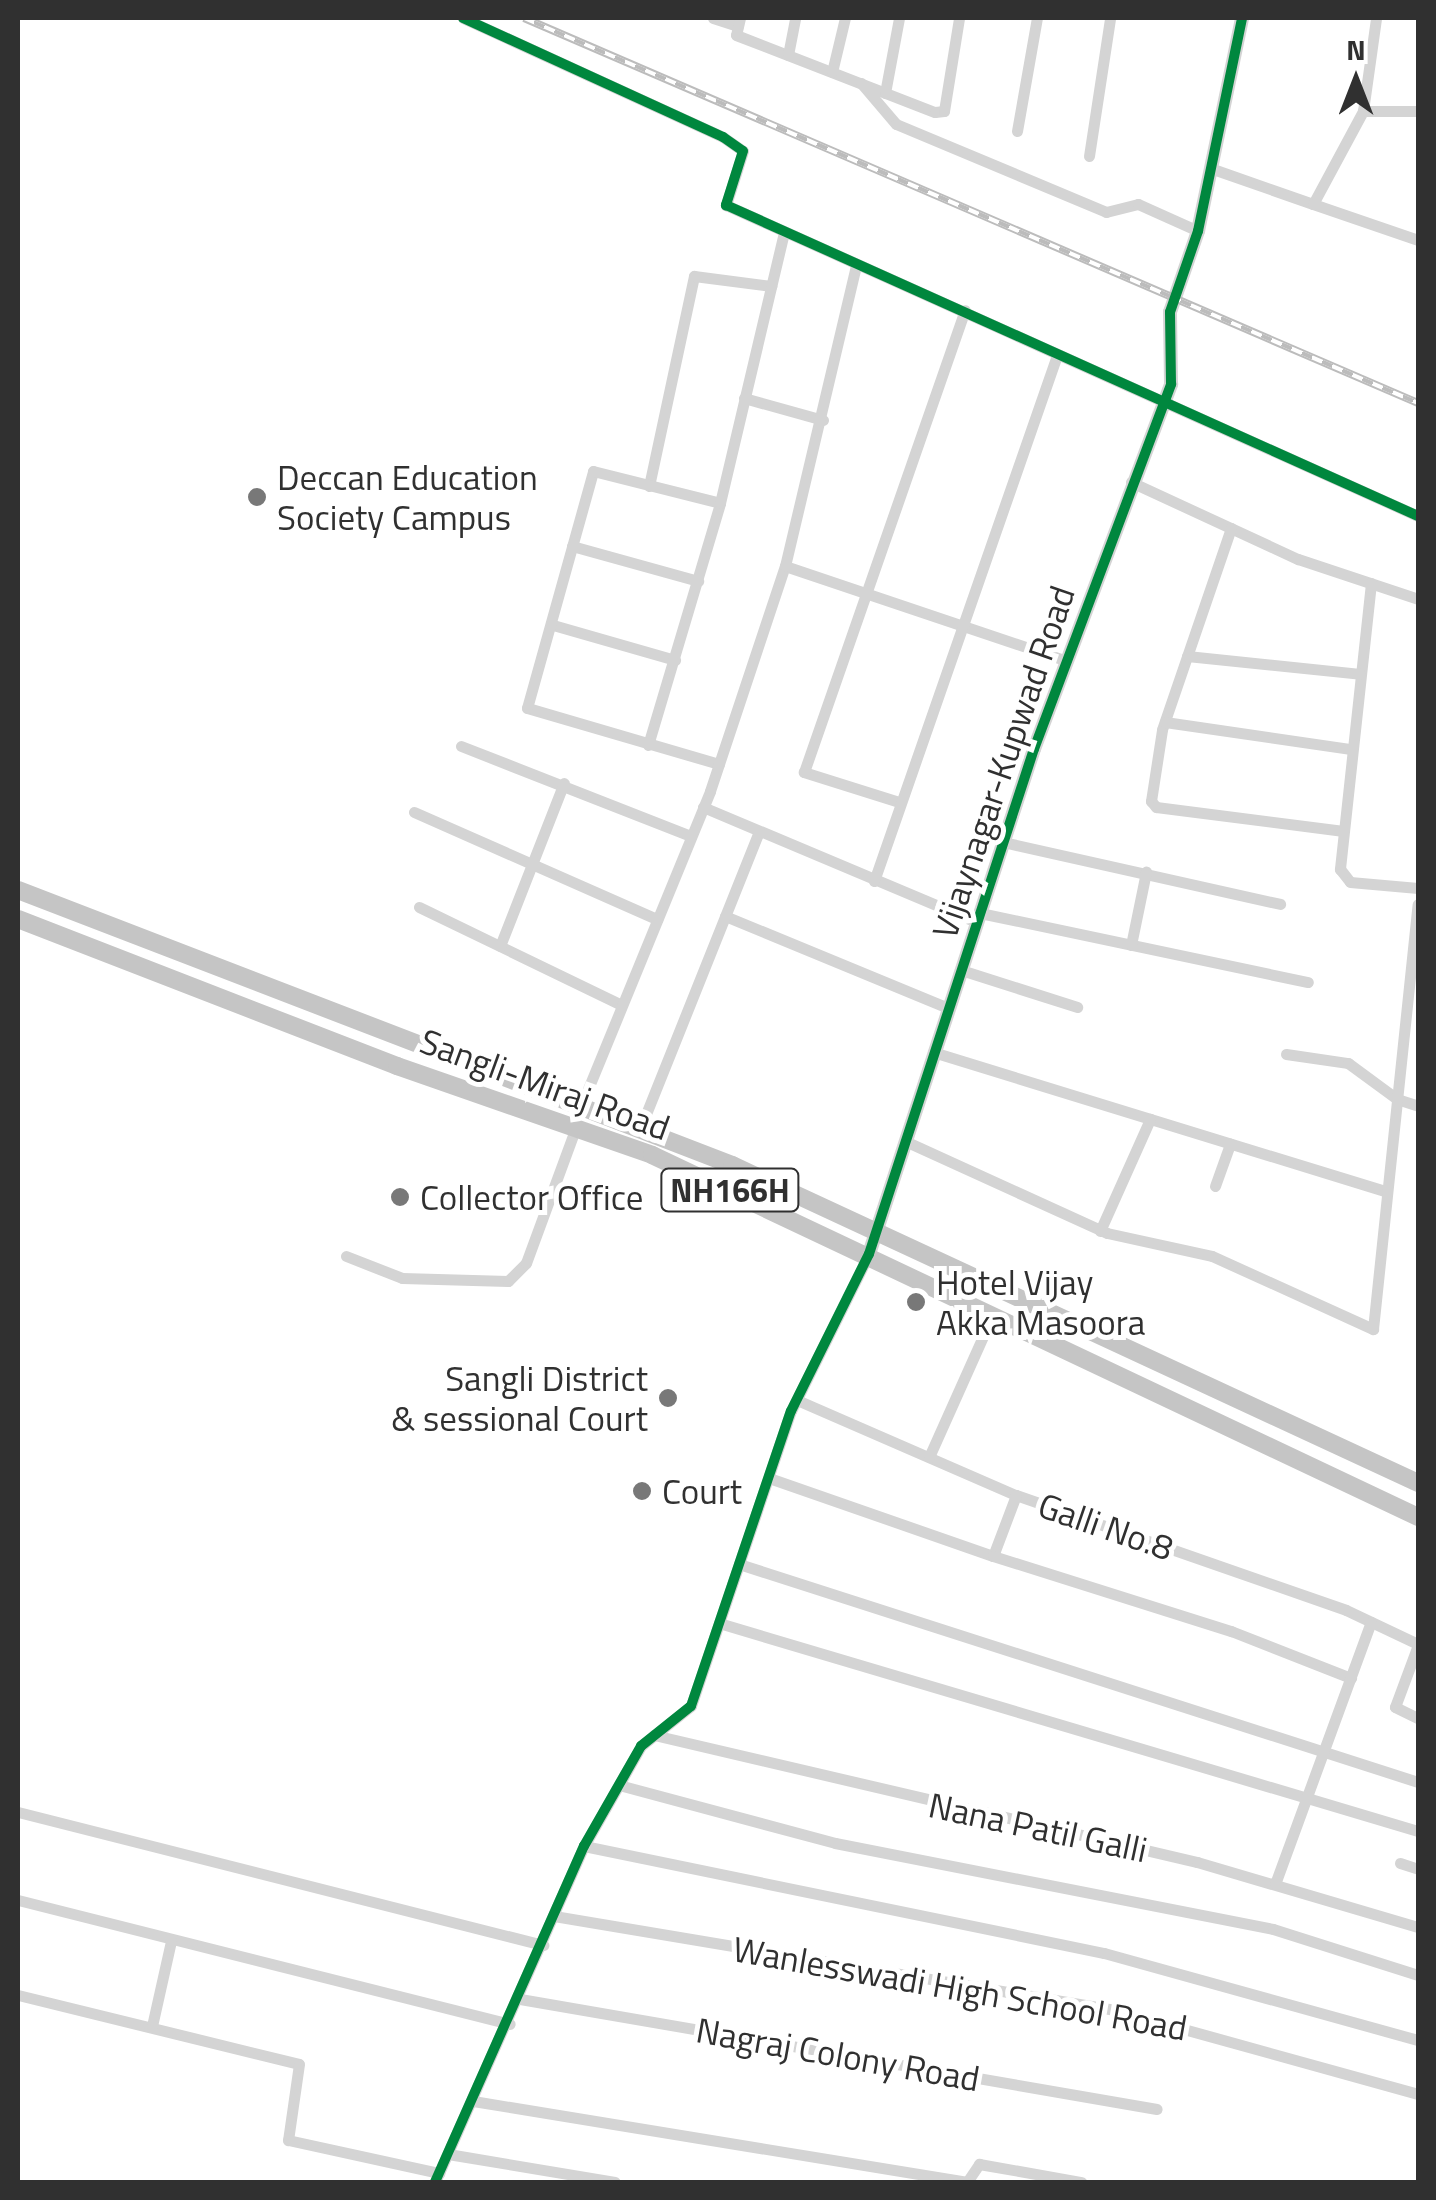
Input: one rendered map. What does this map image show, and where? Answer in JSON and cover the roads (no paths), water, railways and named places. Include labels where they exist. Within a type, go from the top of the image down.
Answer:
[{"type":"highway","name":"Sangli-Miraj Road","points":[[18,890],[640,1129],[876,1230],[1418,1483]]},
{"type":"highway","name":"Sangli-Miraj Road","points":[[18,920],[652,1154],[1418,1517]]},
{"type":"street","points":[[463,18],[723,137],[743,151],[726,205],[856,266],[965,310],[1056,358],[1418,516]]},
{"type":"street","points":[[713,18],[739,22],[736,35],[944,111],[959,18]]},
{"type":"street","points":[[788,55],[794,18]]},
{"type":"street","points":[[832,72],[845,18]]},
{"type":"street","points":[[886,93],[900,18]]},
{"type":"street","points":[[1017,131],[1037,18]]},
{"type":"street","points":[[1089,156],[1110,18]]},
{"type":"street","points":[[861,83],[896,124],[1106,212],[1138,204],[1198,230],[1242,18]]},
{"type":"street","points":[[1313,204],[1364,111],[1376,18]]},
{"type":"street","points":[[1364,111],[1418,111]]},
{"type":"street","points":[[1210,168],[1418,240]]},
{"type":"street","name":"Vijaynagar-Kupwad Road","points":[[869,1254],[1065,660],[1160,403],[1171,384],[1170,312],[1198,230]]},
{"type":"street","points":[[648,745],[720,503],[784,232]]},
{"type":"street","points":[[581,1106],[703,807],[785,566],[823,420],[856,266]]},
{"type":"street","points":[[649,486],[694,276],[771,286]]},
{"type":"street","points":[[899,802],[804,772],[862,592],[965,310]]},
{"type":"street","points":[[874,881],[1056,358]]},
{"type":"street","points":[[744,398],[823,420]]},
{"type":"street","points":[[719,764],[527,708],[553,625],[592,471],[720,503]]},
{"type":"street","points":[[1132,482],[1231,528],[1418,600]]},
{"type":"street","points":[[1231,528],[1165,722],[1150,790],[1156,807],[1344,831]]},
{"type":"street","points":[[572,546],[698,581]]},
{"type":"street","points":[[785,566],[1065,660]]},
{"type":"street","points":[[1371,584],[1340,869],[1350,882],[1418,888]]},
{"type":"street","points":[[553,625],[675,660]]},
{"type":"street","points":[[1188,656],[1360,674]]},
{"type":"street","points":[[1165,722],[1351,749]]},
{"type":"street","points":[[460,746],[564,783],[692,836]]},
{"type":"street","points":[[500,946],[564,783]]},
{"type":"street","points":[[703,807],[874,881],[978,917],[1308,982]]},
{"type":"street","points":[[414,812],[657,919]]},
{"type":"street","points":[[640,1129],[759,832]]},
{"type":"street","points":[[1003,842],[1280,904]]},
{"type":"street","points":[[1131,945],[1146,872]]},
{"type":"street","points":[[905,1141],[1100,1231],[1212,1256],[1373,1329],[1418,904]]},
{"type":"street","points":[[419,907],[622,1005]]},
{"type":"street","points":[[725,916],[948,1008]]},
{"type":"street","points":[[961,970],[1077,1007]]},
{"type":"street","points":[[933,1052],[1386,1191]]},
{"type":"street","points":[[1286,1054],[1348,1063],[1397,1099],[1418,1106]]},
{"type":"street","points":[[1100,1231],[1150,1119]]},
{"type":"street","points":[[346,1256],[402,1278],[508,1281],[526,1262],[576,1127]]},
{"type":"street","points":[[1215,1186],[1230,1144]]},
{"type":"street","points":[[18,1995],[299,2064],[288,2140],[437,2178],[510,2024],[584,1846],[618,1785],[654,1735],[691,1706],[797,1400],[869,1254]]},
{"type":"street","points":[[929,1458],[993,1314]]},
{"type":"street","name":"Galli No.8","points":[[797,1400],[1016,1495],[1371,1622],[1418,1644]]},
{"type":"street","points":[[768,1478],[993,1556],[1231,1630],[1351,1678]]},
{"type":"street","points":[[993,1556],[1016,1495]]},
{"type":"street","points":[[739,1564],[1322,1756],[1418,1782]]},
{"type":"street","points":[[1275,1884],[1371,1622]]},
{"type":"street","points":[[719,1623],[1418,1830]]},
{"type":"street","points":[[1418,1644],[1395,1708],[1418,1718]]},
{"type":"street","name":"Nana Patil Galli","points":[[654,1735],[1275,1884],[1418,1927]]},
{"type":"street","points":[[618,1785],[835,1842],[1273,1930],[1418,1975]]},
{"type":"street","points":[[18,1812],[542,1945]]},
{"type":"street","points":[[584,1846],[1104,1953],[1418,2040]]},
{"type":"street","points":[[1400,1863],[1418,1869]]},
{"type":"street","points":[[18,1900],[510,2024]]},
{"type":"street","name":"Wanlesswadi High School Road","points":[[554,1916],[1115,2010],[1418,2094]]},
{"type":"street","points":[[152,2026],[171,1941]]},
{"type":"street","name":"Nagraj Colony Road","points":[[520,1999],[1156,2108]]},
{"type":"street","points":[[473,2101],[967,2182],[979,2164],[1081,2182]]},
{"type":"street","points":[[448,2154],[615,2182]]},
{"type":"railway","points":[[524,18],[1418,403]]},
{"type":"place","name":"Deccan Education Society Campus","points":[[257,497]]},
{"type":"place","name":"Collector Office","points":[[400,1197]]},
{"type":"place","name":"Hotel Vijay Akka Masoora","points":[[916,1302]]},
{"type":"place","name":"Sangli District & sessional Court","points":[[668,1398]]},
{"type":"place","name":"Court","points":[[642,1491]]}]
